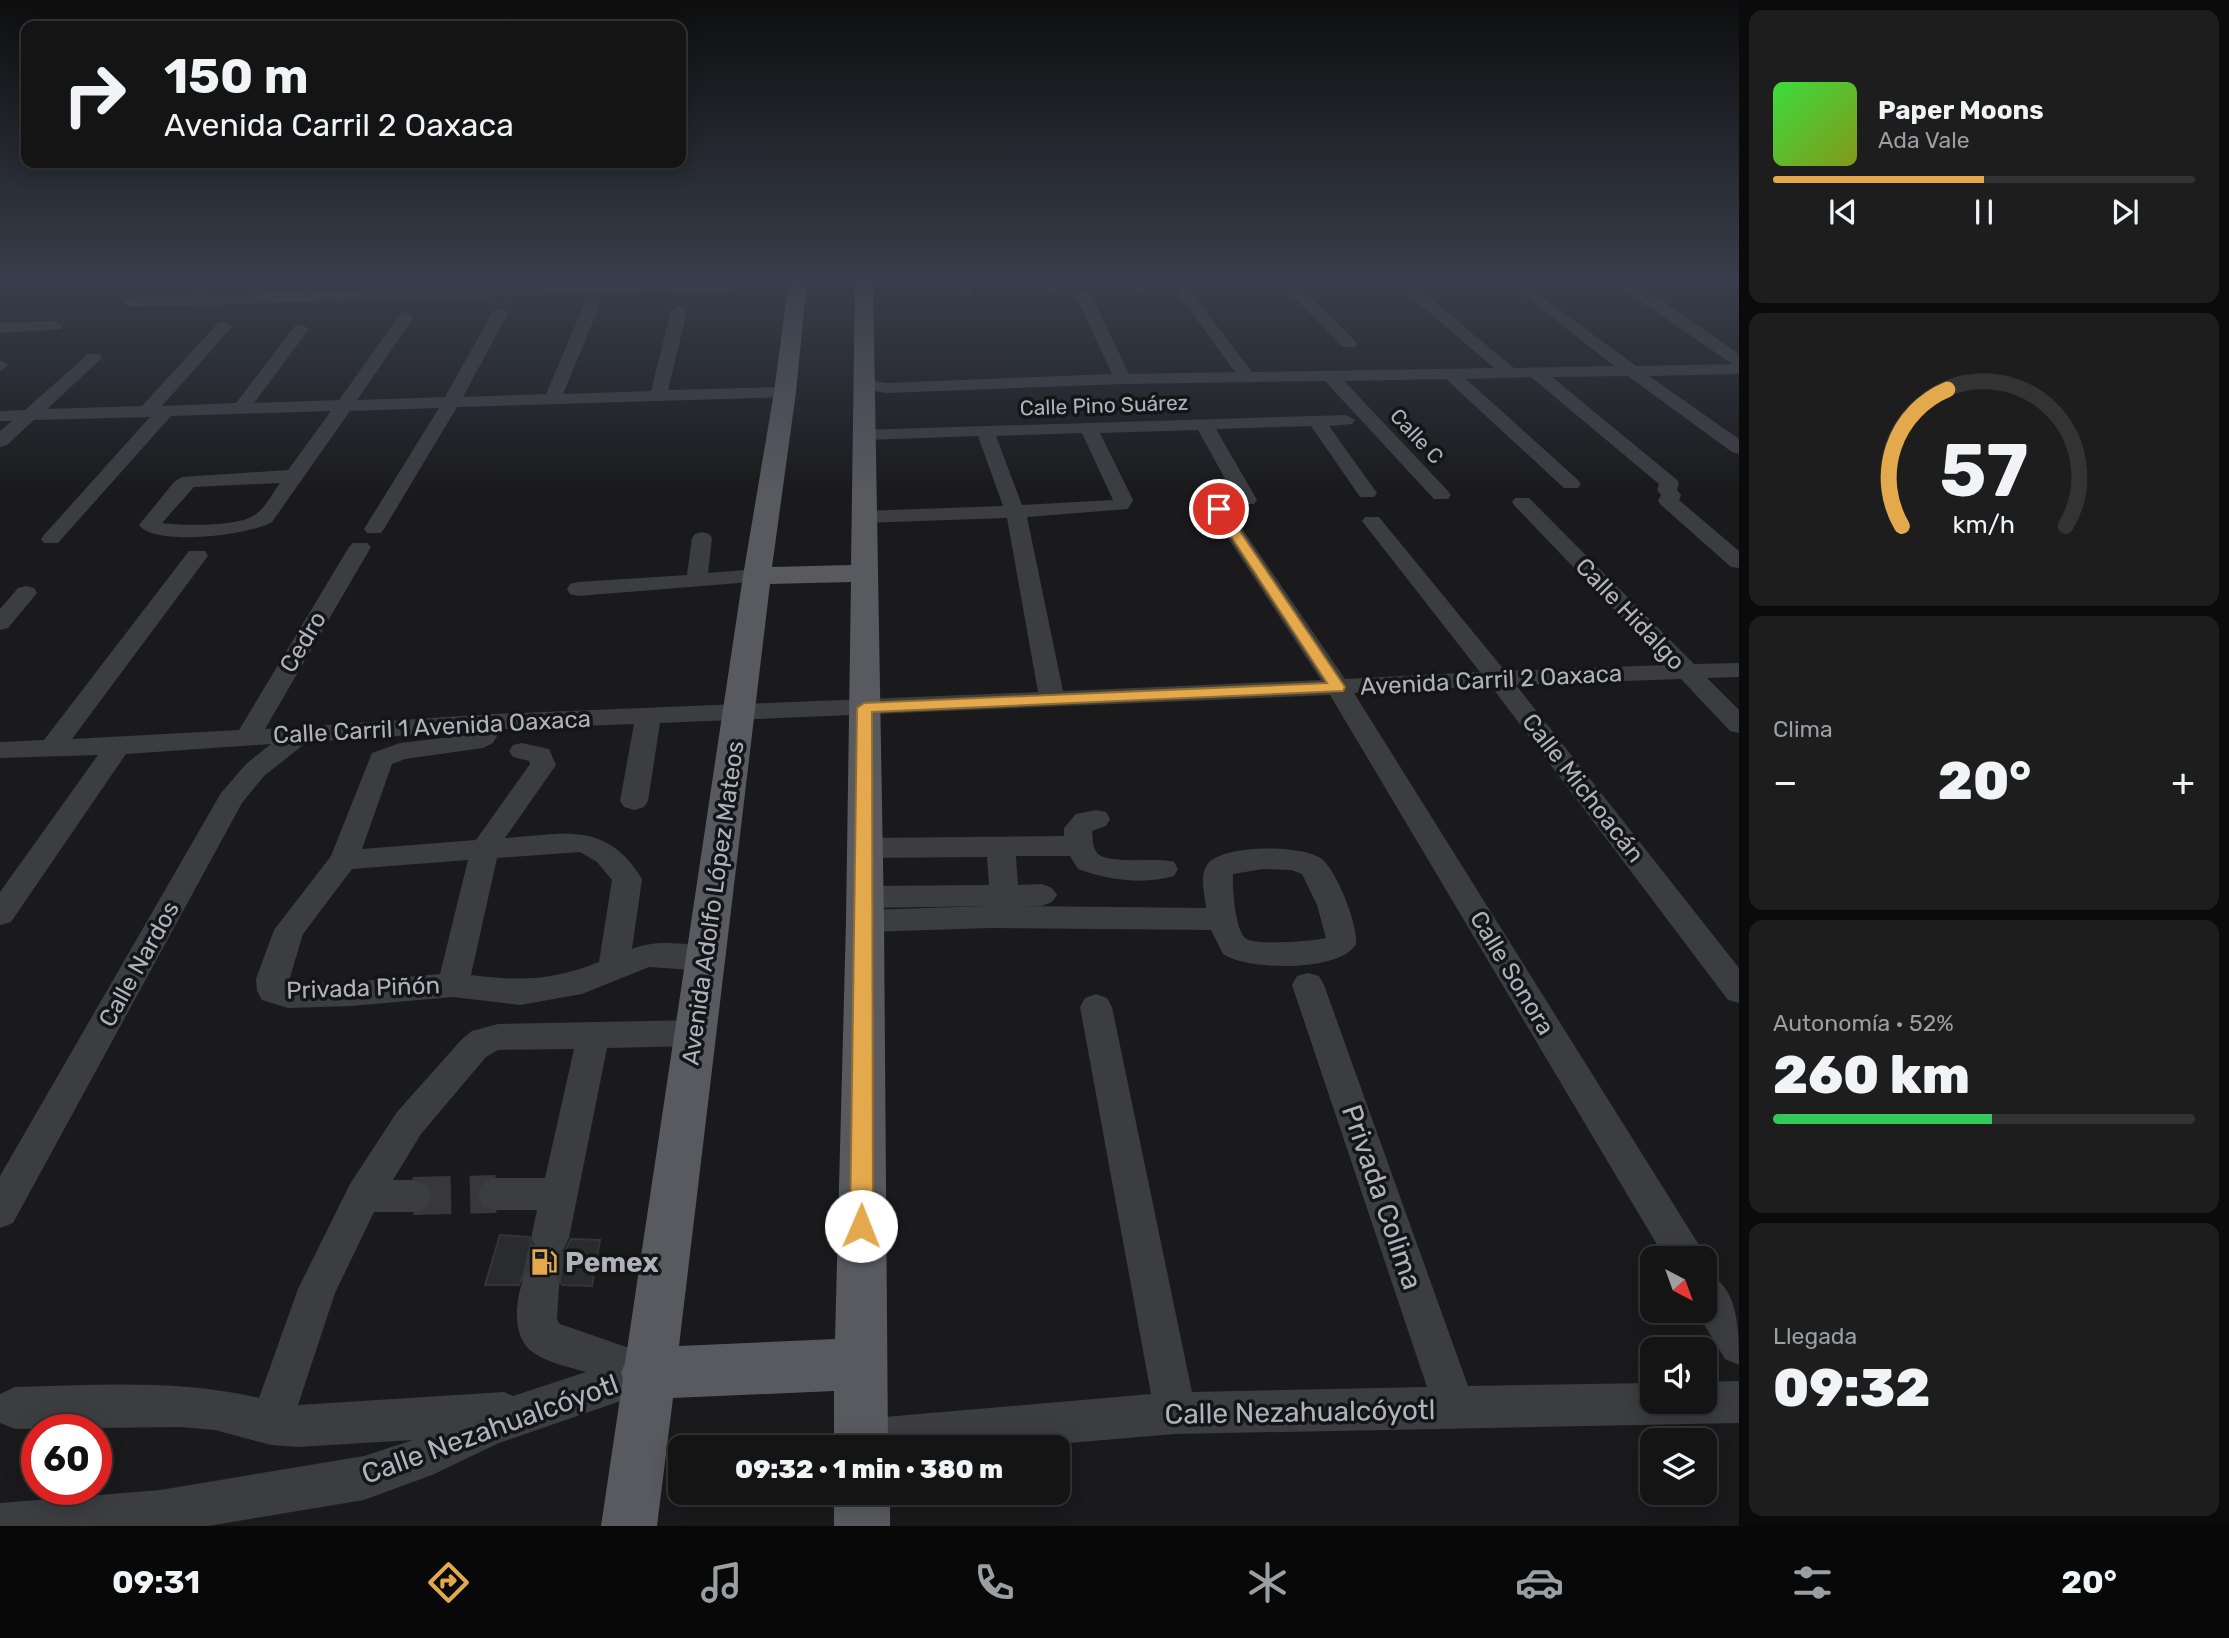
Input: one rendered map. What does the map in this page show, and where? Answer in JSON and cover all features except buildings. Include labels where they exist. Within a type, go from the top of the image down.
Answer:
[{"type":"main road","name":"Avenida Adolfo López Mateos","points":[[630,1516],[647,1373],[697,1033],[757,576],[790,350]]},
{"type":"main road","points":[[861,1435],[865,909],[864,350]]},
{"type":"main road","points":[[757,576],[863,573]]},
{"type":"main road","points":[[647,1373],[860,1364]]},
{"type":"main road","points":[[862,1505],[862,1526]]},
{"type":"street","points":[[51,539],[205,350]]},
{"type":"street","points":[[240,410],[285,350]]},
{"type":"street","points":[[295,476],[189,481],[181,486],[149,525],[161,530],[258,524],[265,518],[295,476],[383,350]]},
{"type":"street","points":[[451,403],[480,350]]},
{"type":"street","points":[[552,400],[573,350]]},
{"type":"street","points":[[657,396],[670,350]]},
{"type":"street","points":[[1110,350],[1124,379]]},
{"type":"street","points":[[1230,350],[1247,377]]},
{"type":"street","points":[[1482,350],[1509,373]]},
{"type":"street","points":[[1606,350],[1739,448]]},
{"type":"street","points":[[1723,350],[1739,361]]},
{"type":"street","points":[[0,441],[94,358]]},
{"type":"street","points":[[864,384],[886,387],[1124,379],[1739,369]]},
{"type":"street","points":[[1535,372],[1670,483],[1667,490],[1671,495],[1668,501],[1739,562]]},
{"type":"street","points":[[1451,374],[1571,484]]},
{"type":"street","name":"Calle C","points":[[1330,376],[1441,495]]},
{"type":"street","points":[[0,416],[785,392]]},
{"type":"street","name":"Cedro","points":[[247,738],[451,403]]},
{"type":"street","name":"Calle Pino Suárez","points":[[865,434],[1346,420]]},
{"type":"street","points":[[1316,421],[1367,493]]},
{"type":"street","points":[[1205,424],[1247,500]]},
{"type":"street","points":[[863,517],[1121,505],[1124,500],[1089,428]]},
{"type":"street","points":[[985,431],[1015,512],[1052,700]]},
{"type":"street","name":"Calle Hidalgo","points":[[1522,502],[1739,725]]},
{"type":"street","name":"Calle Sonora","points":[[1219,509],[1338,687],[1679,1246]]},
{"type":"street","name":"Calle Michoacán","points":[[1372,521],[1498,678],[1739,990]]},
{"type":"street","points":[[698,578],[702,538]]},
{"type":"street","points":[[51,748],[197,556]]},
{"type":"street","points":[[578,589],[698,578],[757,576]]},
{"type":"street","points":[[0,623],[26,593]]},
{"type":"street","name":"Avenida Carril 2 Oaxaca","points":[[864,708],[1498,678],[1739,670]]},
{"type":"street","name":"Calle Carril 1 Avenida Oaxaca","points":[[0,750],[299,736],[493,722],[864,708]]},
{"type":"street","points":[[634,802],[648,716]]},
{"type":"street","name":"Privada Piñón","points":[[493,722],[484,737],[474,742],[400,751],[381,759],[344,860],[289,930],[272,979],[273,991],[288,996],[352,994],[453,985],[520,993],[582,982],[634,960],[658,954],[706,960]]},
{"type":"street","name":"Calle Nardos","points":[[0,1211],[231,799],[255,770],[299,736]]},
{"type":"street","points":[[0,914],[118,746]]},
{"type":"street","points":[[453,985],[485,848],[498,825],[543,765],[540,755],[522,751]]},
{"type":"street","points":[[1096,819],[1081,824],[1077,833],[1079,846],[1088,862],[1099,868],[1164,869]]},
{"type":"street","points":[[344,860],[581,842],[594,845],[602,850],[627,879],[613,969]]},
{"type":"street","points":[[865,848],[1079,846]]},
{"type":"street","points":[[1001,848],[1004,896]]},
{"type":"street","points":[[1235,861],[1299,861],[1318,874],[1343,939],[1335,948],[1328,950],[1247,954],[1231,944],[1222,919],[1218,874],[1222,865],[1235,861]]},
{"type":"street","points":[[865,909],[1042,895]]},
{"type":"street","points":[[865,909],[992,917],[1222,919]]},
{"type":"street","name":"Privada Colima","points":[[1308,985],[1455,1408]]},
{"type":"street","points":[[1096,1007],[1175,1413]]},
{"type":"street","points":[[271,1424],[317,1289],[363,1196],[410,1123],[478,1044],[498,1037],[697,1033]]},
{"type":"street","points":[[550,1238],[593,1036]]},
{"type":"street","points":[[496,1194],[558,1194]]},
{"type":"street","points":[[363,1196],[413,1196]]},
{"type":"street","points":[[540,1285],[537,1326],[547,1339],[647,1373]]},
{"type":"street","points":[[1717,1310],[1739,1345]]},
{"type":"street","name":"Calle Nezahualcóyotl","points":[[0,1525],[160,1512],[364,1478],[417,1460],[490,1425],[647,1373]]},
{"type":"street","name":"Calle Nezahualcóyotl","points":[[1028,1435],[1175,1413],[1739,1402]]},
{"type":"street","points":[[15,1408],[173,1406],[207,1408],[271,1424],[331,1426],[529,1411]]},
{"type":"tunnel","points":[[413,1196],[496,1194]]},
{"type":"tunnel","points":[[540,1285],[550,1238]]},
{"type":"place","name":"Pemex","points":[[544,1262]]},
{"type":"route","points":[[861,1226],[865,921],[864,708],[1338,687],[1219,509]]}]
